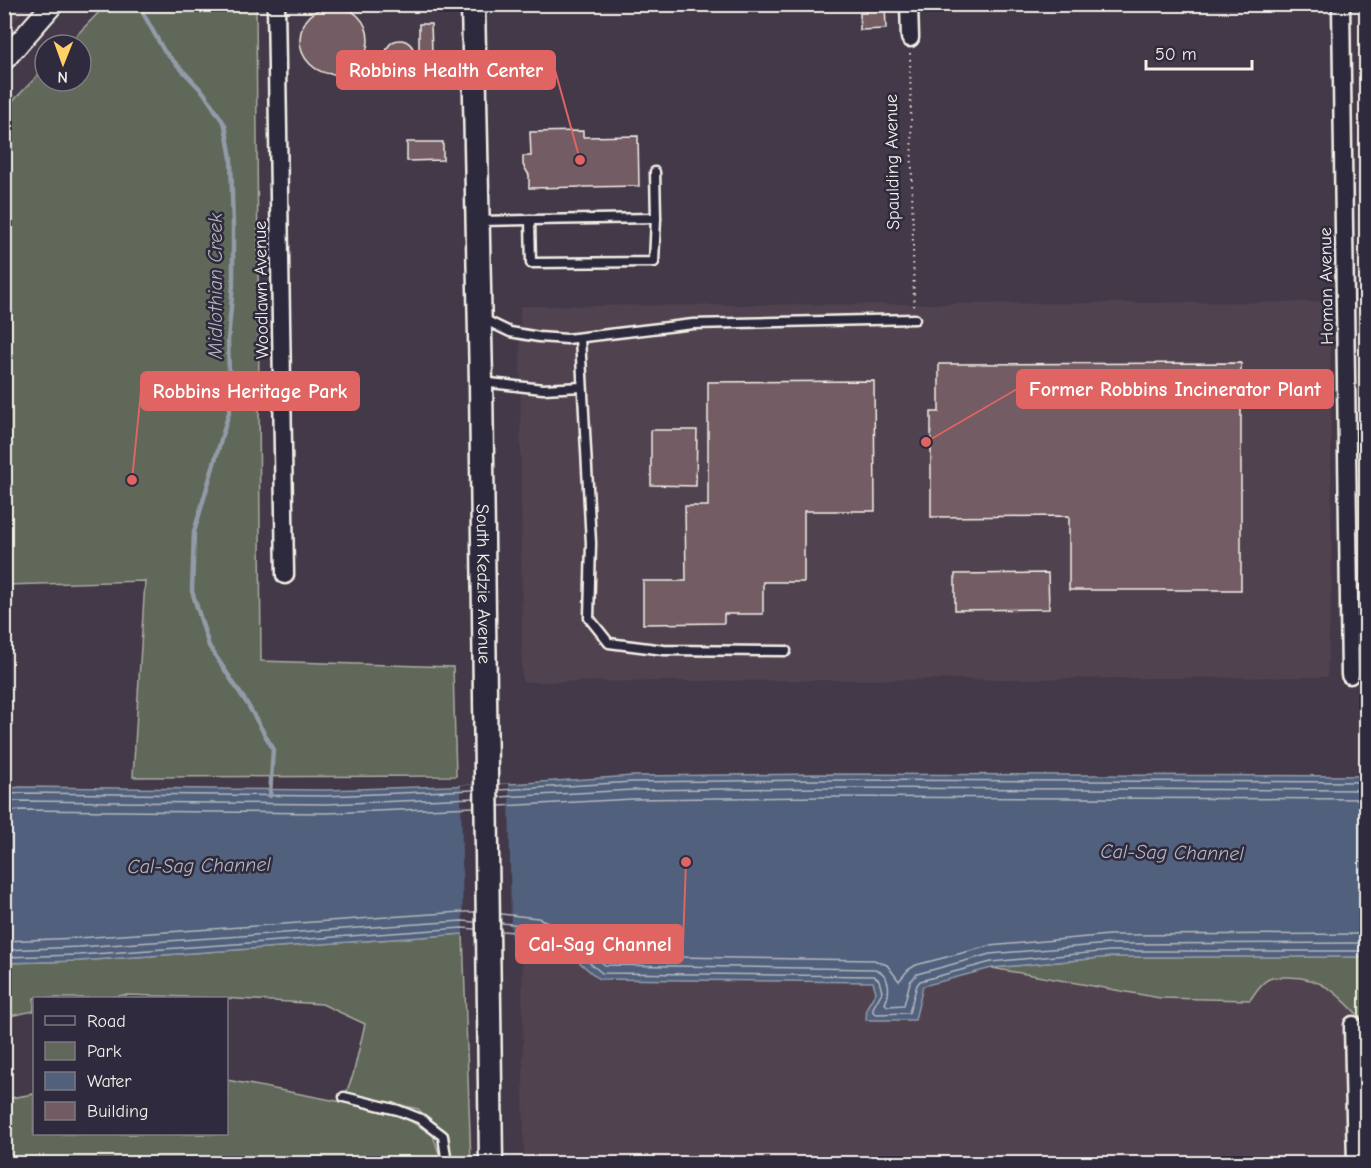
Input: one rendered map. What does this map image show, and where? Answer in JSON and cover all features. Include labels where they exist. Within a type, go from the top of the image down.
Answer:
[{"type":"main road","name":"South Kedzie Avenue","points":[[473,4],[480,317],[491,1164]]},
{"type":"street","points":[[31,4],[35,25]]},
{"type":"street","points":[[4,60],[53,4]]},
{"type":"street","name":"Woodlawn Avenue","points":[[276,4],[285,575]]},
{"type":"street","points":[[909,4],[910,38]]},
{"type":"street","name":"Homan Avenue","points":[[1341,4],[1350,675]]},
{"type":"street","points":[[1353,1024],[1356,1164]]},
{"type":"lane","points":[[530,220],[531,263],[654,262],[656,218],[654,172]]},
{"type":"lane","points":[[478,221],[656,218]]},
{"type":"lane","points":[[480,317],[510,332],[567,339],[693,324],[915,319]]},
{"type":"lane","points":[[580,338],[591,543],[589,618],[609,643],[664,650],[786,651]]},
{"type":"lane","points":[[481,382],[543,388],[582,387]]},
{"type":"lane","points":[[344,1097],[398,1110],[422,1119],[443,1136],[447,1164]]},
{"type":"path","name":"Spaulding Avenue","points":[[910,38],[915,319]]},
{"type":"shaded area","points":[[5,4],[21,5],[24,11],[5,31]]},
{"type":"shaded area","points":[[1330,302],[1332,578],[1327,677],[522,682],[520,306]]},
{"type":"shaded area","points":[[1365,957],[1366,1163],[524,1163],[522,959]]},
{"type":"green space","points":[[106,5],[256,5],[261,661],[453,667],[456,776],[133,777],[145,581],[5,585],[4,378],[8,378],[6,108],[33,80],[33,93],[93,93],[93,33],[79,33]]},
{"type":"green space","points":[[463,934],[471,1163],[450,1163],[447,1136],[418,1109],[346,1093],[353,1075],[365,1024],[322,1004],[228,997],[124,995],[33,997],[33,1011],[5,1017],[4,963],[79,961]]},
{"type":"green space","points":[[1111,957],[1366,957],[1366,1024],[1332,991],[1323,985],[1301,978],[1281,977],[1266,980],[1250,1000],[1160,998],[992,968]]},
{"type":"green space","points":[[228,1080],[342,1102],[406,1118],[433,1135],[442,1163],[5,1163],[5,1099],[33,1094],[33,1135],[228,1135]]},
{"type":"water","name":"Cal-Sag Channel","points":[[819,774],[1366,776],[1366,957],[1111,957],[992,968],[923,986],[915,1020],[866,1020],[867,1007],[876,992],[873,982],[599,979],[573,957],[529,938],[463,934],[79,961],[5,963],[4,789],[20,787],[326,790],[509,784],[633,776]]},
{"type":"pier","points":[[509,784],[511,940],[463,937],[461,785]]},
{"type":"building","points":[[866,4],[885,4],[886,29],[860,30],[860,13],[866,13]]},
{"type":"building","points":[[334,6],[347,9],[358,16],[365,27],[368,40],[365,53],[358,64],[347,71],[334,74],[321,71],[310,64],[303,53],[300,40],[303,27],[310,16],[321,9]]},
{"type":"building","points":[[419,24],[431,24],[432,51],[419,51]]},
{"type":"building","points":[[400,40],[410,44],[414,54],[410,64],[400,68],[390,64],[386,54],[390,44]]},
{"type":"building","points":[[583,131],[583,137],[638,136],[639,186],[529,188],[529,175],[523,165],[523,156],[531,156],[530,132]]},
{"type":"building","points":[[407,142],[443,142],[443,160],[407,161]]},
{"type":"building","points":[[1241,363],[1241,590],[1069,590],[1069,516],[931,517],[931,412],[939,412],[939,364]]},
{"type":"building","points":[[874,381],[875,511],[804,511],[804,582],[763,582],[763,614],[724,614],[724,623],[643,624],[643,581],[686,581],[685,506],[708,506],[708,382]]},
{"type":"building","points":[[651,430],[697,430],[696,486],[651,485]]},
{"type":"building","points":[[1048,573],[1049,609],[955,610],[955,574]]},
{"type":"waterway","name":"Midlothian Creek","points":[[143,13],[164,51],[204,93],[225,125],[231,158],[233,285],[228,340],[230,409],[194,532],[192,591],[209,646],[248,705],[273,749],[270,796]]},
{"type":"place","name":"Robbins Health Center","points":[[580,160]]},
{"type":"place","name":"Former Robbins Incinerator Plant","points":[[926,442]]},
{"type":"place","name":"Robbins Heritage Park","points":[[132,480]]},
{"type":"place","name":"Cal-Sag Channel","points":[[686,862]]}]
